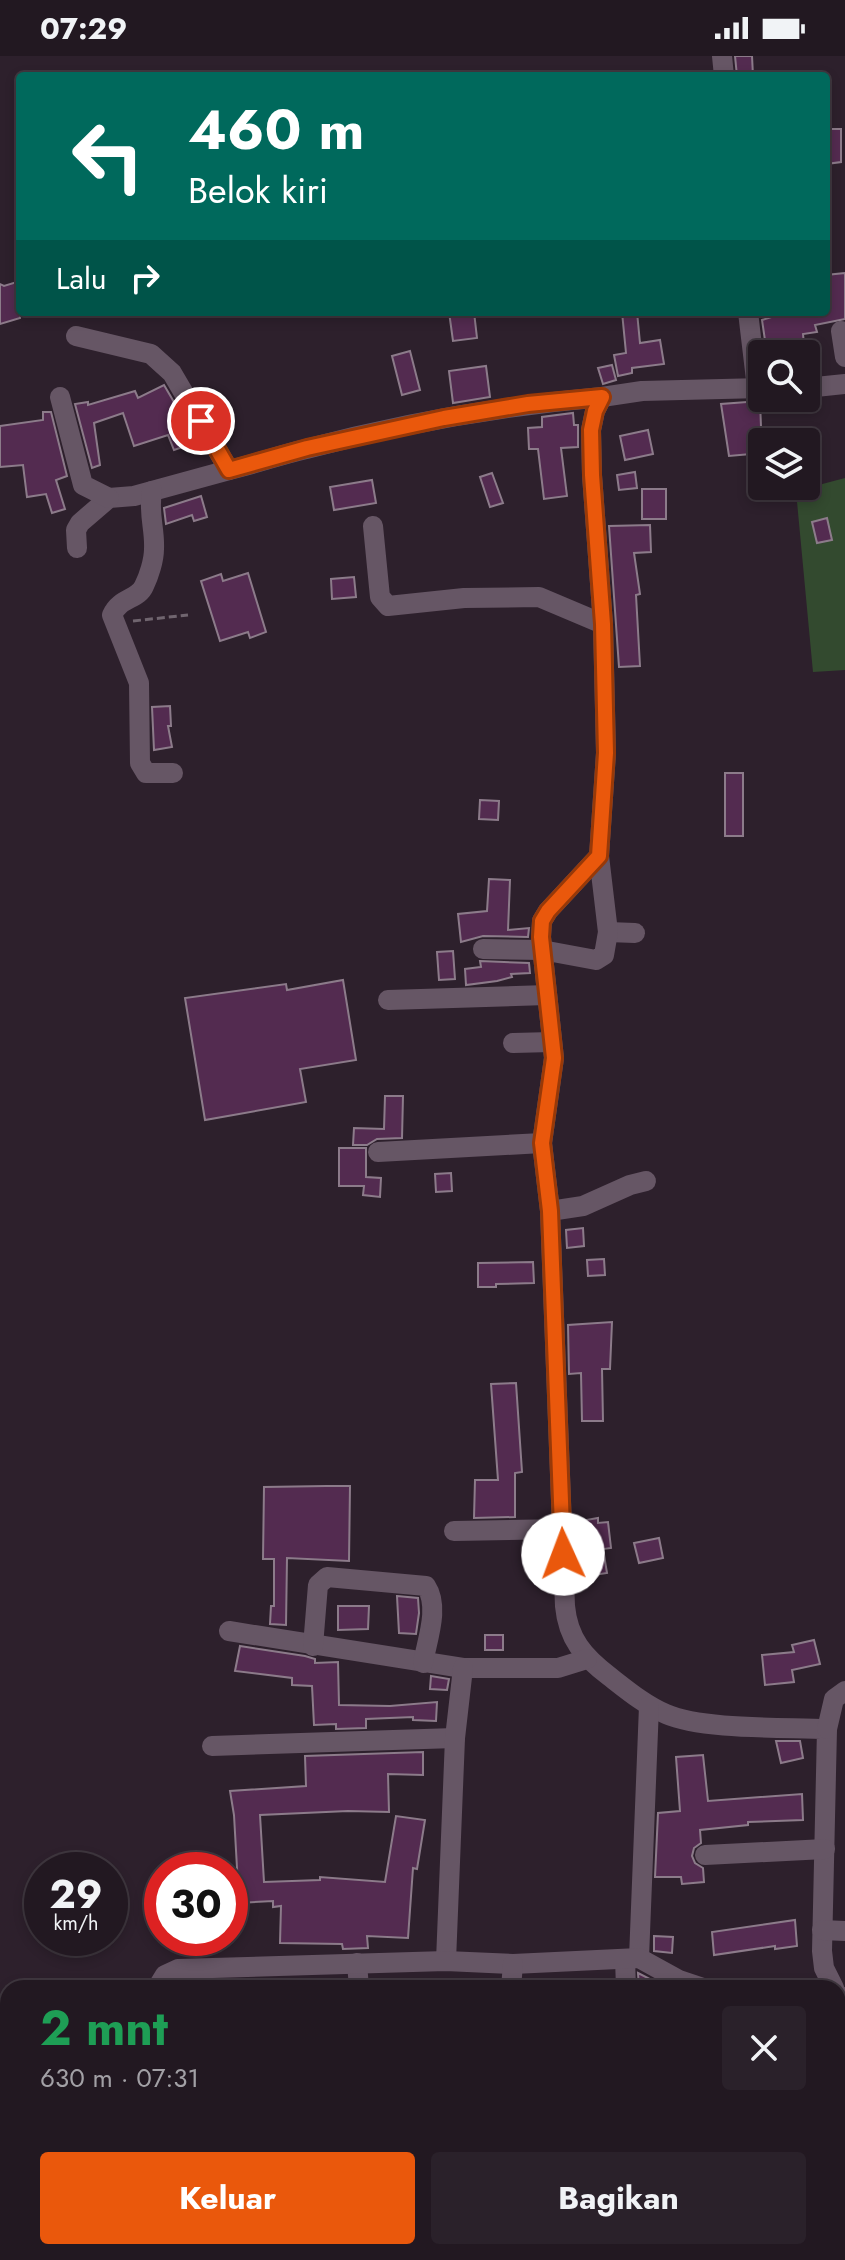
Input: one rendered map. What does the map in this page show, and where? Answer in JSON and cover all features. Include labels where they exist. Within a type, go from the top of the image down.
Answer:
[{"type":"street","points":[[749,316],[752,340]]},
{"type":"street","points":[[841,331],[845,357]]},
{"type":"street","points":[[76,336],[151,354],[172,373],[229,470]]},
{"type":"street","points":[[820,387],[845,384]]},
{"type":"street","points":[[77,548],[76,530],[80,523],[109,498],[152,491],[307,448],[444,418],[528,404],[642,391],[748,388]]},
{"type":"street","points":[[60,397],[83,485],[109,498]]},
{"type":"street","points":[[483,949],[542,950],[596,960],[604,955],[608,932],[599,856],[606,753],[603,624],[591,464],[591,430],[602,397]]},
{"type":"street","points":[[152,491],[149,512],[154,551],[144,587],[137,595],[117,605],[112,615],[139,683],[140,763],[146,773],[173,773]]},
{"type":"street","points":[[373,526],[380,597],[388,606],[464,598],[539,597],[603,624]]},
{"type":"street","points":[[599,856],[542,921],[542,950],[554,1058],[542,1143],[550,1211],[566,1618],[576,1644],[587,1659],[649,1706],[698,1723],[827,1729]]},
{"type":"street","points":[[608,932],[635,933]]},
{"type":"street","points":[[388,1000],[547,995]]},
{"type":"street","points":[[513,1043],[552,1042]]},
{"type":"street","points":[[378,1152],[542,1143]]},
{"type":"street","points":[[550,1211],[583,1206],[646,1181]]},
{"type":"street","points":[[454,1531],[562,1529]]},
{"type":"street","points":[[313,1646],[318,1585],[327,1577],[426,1586],[433,1604],[423,1663]]},
{"type":"street","points":[[229,1631],[463,1668],[558,1668],[587,1659]]},
{"type":"street","points":[[446,1961],[455,1738],[463,1668]]},
{"type":"street","points":[[831,1980],[824,1968],[822,1930],[827,1729],[834,1699],[845,1691]]},
{"type":"street","points":[[628,1980],[632,1959],[649,1706]]},
{"type":"street","points":[[212,1746],[455,1738]]},
{"type":"street","points":[[705,1855],[825,1849]]},
{"type":"street","points":[[822,1930],[845,1931]]},
{"type":"street","points":[[162,1980],[178,1969],[632,1959],[679,1980]]},
{"type":"street","points":[[357,1963],[358,1980]]},
{"type":"street","points":[[512,1980],[513,1964]]},
{"type":"path","points":[[113,623],[188,615]]},
{"type":"green space","points":[[845,478],[845,670],[813,672],[797,500],[820,500],[820,485]]},
{"type":"building","points":[[735,56],[752,56],[753,72],[737,72]]},
{"type":"building","points":[[830,129],[841,129],[841,162],[830,163]]},
{"type":"building","points":[[845,273],[845,319],[815,325],[817,332],[803,334],[804,340],[765,340],[762,320],[774,316],[830,316],[830,275]]},
{"type":"building","points":[[16,282],[16,316],[20,318],[0,324],[0,284],[4,286]]},
{"type":"building","points":[[450,316],[474,316],[477,338],[453,341]]},
{"type":"building","points":[[622,316],[637,316],[640,343],[660,340],[664,364],[632,368],[632,373],[618,376],[614,355],[626,353]]},
{"type":"building","points":[[410,351],[420,390],[402,395],[392,356]]},
{"type":"building","points":[[612,365],[616,380],[603,384],[598,368]]},
{"type":"building","points":[[486,366],[490,397],[453,403],[449,371]]},
{"type":"building","points":[[164,385],[195,443],[174,450],[168,435],[134,446],[123,413],[94,423],[100,465],[92,468],[75,404],[88,402],[88,405],[135,391],[138,398]]},
{"type":"building","points":[[748,402],[748,412],[760,412],[761,428],[748,428],[748,454],[729,456],[721,404]]},
{"type":"building","points":[[43,412],[51,412],[67,476],[56,480],[65,509],[52,513],[46,494],[27,497],[23,465],[0,467],[0,426],[43,420]]},
{"type":"building","points":[[573,413],[574,425],[578,425],[578,447],[561,448],[567,496],[544,499],[538,449],[529,449],[528,428],[542,427],[542,417]]},
{"type":"building","points":[[648,430],[653,454],[625,460],[620,436]]},
{"type":"building","points":[[635,472],[637,488],[619,490],[617,475]]},
{"type":"building","points":[[492,473],[503,503],[490,507],[480,477]]},
{"type":"building","points":[[372,480],[376,503],[334,510],[330,487]]},
{"type":"building","points":[[642,489],[666,489],[666,519],[642,519]]},
{"type":"building","points":[[201,496],[207,517],[194,521],[192,515],[166,524],[164,508]]},
{"type":"building","points":[[827,518],[832,540],[817,543],[812,522]]},
{"type":"building","points":[[650,525],[651,552],[634,553],[640,594],[636,595],[640,666],[619,667],[609,526]]},
{"type":"building","points":[[248,573],[266,632],[250,638],[248,632],[220,641],[201,581],[221,574],[223,581]]},
{"type":"building","points":[[354,577],[356,597],[332,599],[331,579]]},
{"type":"building","points":[[170,706],[171,726],[168,726],[172,747],[154,750],[152,707]]},
{"type":"building","points":[[725,773],[743,773],[743,836],[725,836]]},
{"type":"building","points":[[480,800],[499,801],[498,820],[479,819]]},
{"type":"building","points":[[489,879],[510,880],[508,930],[529,928],[528,937],[483,936],[461,942],[458,914],[487,911]]},
{"type":"building","points":[[453,951],[455,979],[439,980],[437,952]]},
{"type":"building","points":[[480,961],[529,963],[530,973],[511,974],[512,977],[497,981],[466,985],[465,969],[481,967]]},
{"type":"building","points":[[343,980],[356,1060],[300,1069],[306,1102],[205,1120],[185,998],[286,984],[287,990]]},
{"type":"building","points":[[385,1096],[403,1096],[402,1138],[377,1139],[367,1145],[353,1145],[354,1128],[384,1129]]},
{"type":"building","points":[[339,1148],[366,1148],[366,1177],[381,1178],[380,1197],[363,1195],[364,1186],[339,1186]]},
{"type":"building","points":[[451,1173],[452,1191],[436,1192],[435,1174]]},
{"type":"building","points":[[583,1228],[584,1246],[567,1248],[566,1230]]},
{"type":"building","points":[[604,1259],[605,1275],[588,1276],[587,1260]]},
{"type":"building","points":[[533,1262],[534,1283],[478,1287],[478,1263]]},
{"type":"building","points":[[612,1322],[610,1369],[602,1369],[603,1421],[582,1421],[581,1373],[569,1374],[568,1325]]},
{"type":"building","points":[[516,1383],[522,1472],[515,1473],[515,1517],[474,1518],[475,1480],[498,1480],[491,1384]]},
{"type":"building","points":[[350,1486],[349,1561],[287,1558],[286,1625],[270,1624],[271,1606],[274,1606],[274,1559],[263,1559],[264,1487]]},
{"type":"building","points":[[598,1518],[598,1523],[608,1522],[611,1548],[603,1549],[607,1573],[587,1576],[584,1562],[591,1561],[586,1520]]},
{"type":"building","points":[[659,1538],[663,1558],[639,1563],[634,1543]]},
{"type":"building","points":[[397,1596],[418,1598],[416,1634],[399,1633]]},
{"type":"building","points":[[338,1606],[369,1606],[368,1629],[338,1630]]},
{"type":"building","points":[[485,1635],[503,1635],[503,1650],[485,1650]]},
{"type":"building","points":[[814,1640],[820,1664],[792,1670],[794,1682],[765,1685],[762,1655],[794,1652],[792,1645]]},
{"type":"building","points":[[240,1646],[305,1656],[315,1659],[315,1663],[338,1662],[339,1705],[390,1706],[437,1702],[436,1721],[413,1720],[413,1717],[366,1719],[366,1728],[336,1729],[336,1724],[314,1725],[312,1686],[292,1685],[292,1678],[235,1671]]},
{"type":"building","points":[[431,1676],[449,1679],[447,1690],[430,1689]]},
{"type":"building","points":[[776,1741],[800,1741],[803,1758],[781,1763]]},
{"type":"building","points":[[423,1752],[423,1775],[388,1774],[389,1812],[260,1815],[264,1882],[320,1880],[320,1877],[385,1882],[396,1816],[425,1820],[417,1869],[413,1868],[408,1938],[367,1936],[368,1948],[343,1949],[342,1944],[280,1943],[281,1906],[273,1907],[273,1901],[248,1902],[248,1852],[236,1852],[230,1791],[306,1786],[305,1756]]},
{"type":"building","points":[[703,1755],[708,1801],[802,1794],[803,1820],[748,1822],[748,1825],[700,1830],[701,1843],[694,1848],[692,1856],[695,1863],[703,1868],[704,1882],[682,1884],[681,1877],[655,1877],[658,1813],[680,1811],[676,1757]]},
{"type":"building","points":[[795,1920],[797,1946],[714,1955],[712,1932]]},
{"type":"building","points":[[654,1936],[673,1937],[672,1953],[654,1951]]},
{"type":"building","points":[[638,1973],[650,1979],[650,1980],[638,1980]]},
{"type":"route","points":[[201,421],[229,470],[307,448],[444,418],[528,404],[602,397],[591,430],[603,624],[606,753],[599,856],[548,911],[542,921],[541,937],[554,1058],[545,1104],[542,1143],[550,1211],[563,1554]]}]
